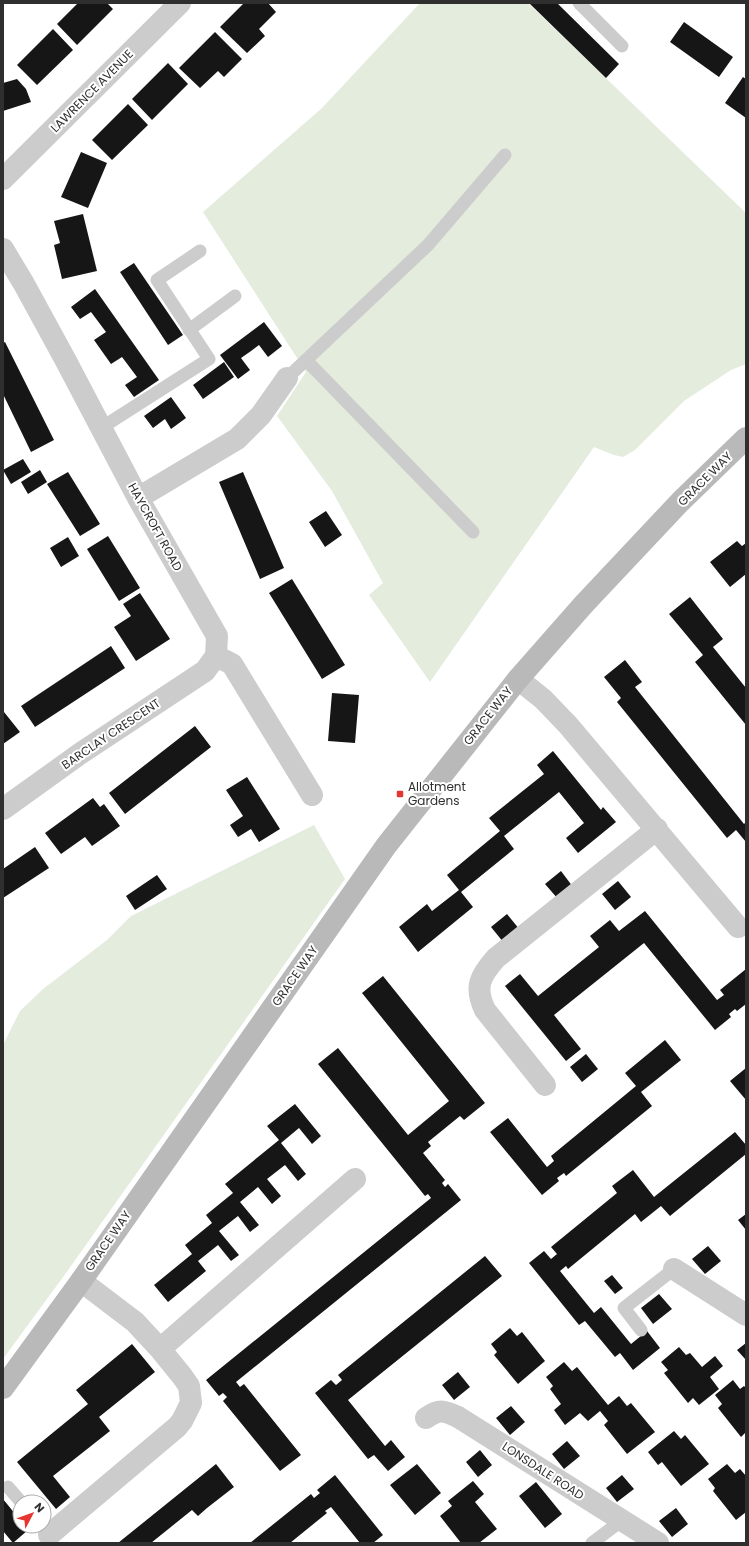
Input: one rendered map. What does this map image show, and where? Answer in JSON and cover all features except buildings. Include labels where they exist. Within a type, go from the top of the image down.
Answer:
[{"type":"street","name":"LAWRENCE AVENUE","points":[[3,179],[180,3]]},
{"type":"street","name":"HAYCROFT ROAD","points":[[3,249],[24,284],[138,498],[217,636],[216,656]]},
{"type":"street","points":[[138,498],[237,439],[261,415],[287,378]]},
{"type":"street","name":"GRACE WAY","points":[[3,1388],[81,1281],[386,846],[518,679],[584,604],[680,502],[746,438]]},
{"type":"street","points":[[216,656],[232,664],[312,795]]},
{"type":"street","name":"BARCLAY CRESCENT","points":[[3,809],[204,671],[216,656]]},
{"type":"street","name":"GRACE WAY","points":[[518,679],[543,699],[568,725],[738,928]]},
{"type":"street","points":[[545,1085],[485,1010],[480,999],[480,983],[483,974],[496,958],[657,830]]},
{"type":"street","points":[[160,1348],[356,1179]]},
{"type":"street","points":[[674,1269],[746,1315]]},
{"type":"street","name":"GRACE WAY","points":[[52,1525],[177,1427],[182,1421],[191,1403],[189,1386],[160,1348],[135,1322],[81,1281]]},
{"type":"street","name":"LONSDALE ROAD","points":[[426,1418],[440,1411],[447,1411],[658,1543]]},
{"type":"lane","points":[[579,3],[622,46]]},
{"type":"lane","points":[[287,378],[428,245],[505,155]]},
{"type":"lane","points":[[102,428],[209,359],[157,280],[200,251]]},
{"type":"lane","points":[[189,330],[235,296]]},
{"type":"lane","points":[[306,360],[473,532]]},
{"type":"lane","points":[[641,1330],[624,1308],[674,1269]]},
{"type":"lane","points":[[8,1487],[14,1494]]},
{"type":"lane","points":[[592,1543],[621,1521]]},
{"type":"green space","points":[[420,3],[528,3],[746,213],[746,364],[731,370],[684,401],[635,450],[623,457],[594,447],[430,682],[369,595],[383,583],[332,491],[277,416],[306,372],[203,212],[322,108]]},
{"type":"green space","points":[[314,825],[345,879],[66,1273],[3,1359],[3,1045],[20,1011],[43,989],[107,940],[131,916]]},
{"type":"place","name":"Allotment Gardens","points":[[400,794]]}]
